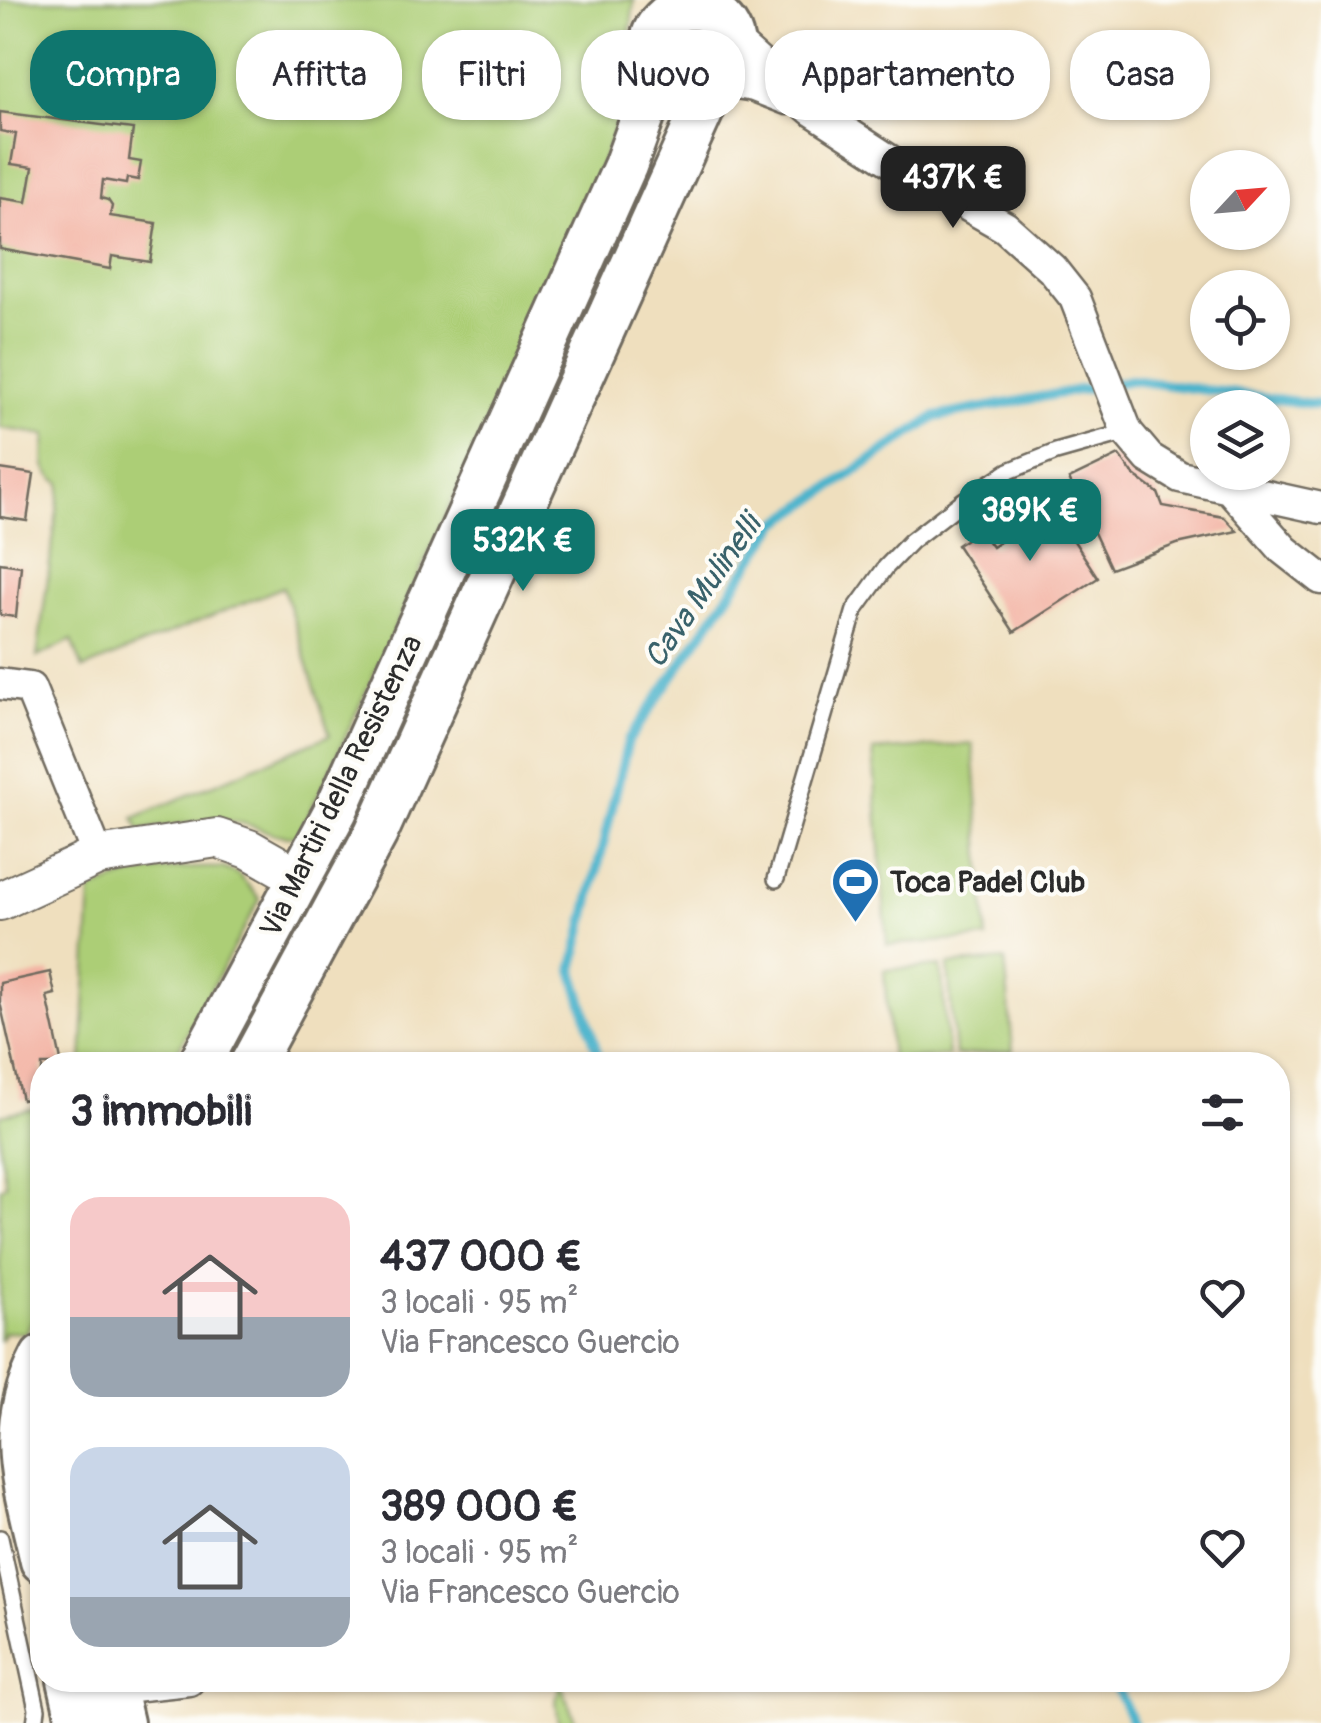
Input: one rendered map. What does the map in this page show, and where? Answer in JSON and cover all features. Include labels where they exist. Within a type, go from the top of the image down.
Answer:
[{"type":"main road","points":[[653,30],[670,13],[693,7],[712,16]]},
{"type":"main road","name":"Via Martiri della Resistenza","points":[[206,1052],[336,810],[625,166],[642,120]]},
{"type":"main road","name":"Via Martiri della Resistenza","points":[[258,1052],[376,833],[700,120]]},
{"type":"main road","points":[[30,1387],[10,1462],[30,1524]]},
{"type":"main road","points":[[72,1692],[79,1723]]},
{"type":"street","points":[[712,16],[765,66]]},
{"type":"street","points":[[827,120],[1005,227],[1029,248],[1075,298],[1122,422],[1149,458],[1180,477],[1321,508]]},
{"type":"street","points":[[1232,491],[1284,550],[1321,578]]},
{"type":"street","points":[[0,684],[30,688],[98,856]]},
{"type":"street","points":[[0,901],[98,856],[217,838],[249,848],[300,878]]},
{"type":"lane","points":[[776,879],[855,610],[886,567],[937,521],[1009,471],[1122,422]]},
{"type":"lane","points":[[0,1538],[30,1677]]},
{"type":"lane","points":[[33,1692],[35,1723]]},
{"type":"green space","points":[[0,0],[634,0],[630,30],[581,30],[581,120],[618,120],[590,197],[324,784],[297,835],[223,821],[140,830],[134,818],[330,735],[283,587],[83,669],[72,640],[37,657],[61,483],[46,469],[46,435],[0,428]]},
{"type":"green space","points":[[973,744],[987,938],[887,945],[873,751]]},
{"type":"green space","points":[[189,868],[223,868],[238,874],[260,899],[177,1052],[83,1052],[91,891],[122,878]]},
{"type":"green space","points":[[1005,960],[1013,1051],[955,1052],[948,965]]},
{"type":"green space","points":[[941,966],[948,1052],[890,1052],[884,970]]},
{"type":"green space","points":[[30,1109],[30,1325],[26,1333],[5,1332],[0,1342],[0,1188],[6,1185],[0,1115]]},
{"type":"green space","points":[[558,1692],[564,1692],[576,1723],[559,1723]]},
{"type":"building","points":[[0,112],[30,116],[30,120],[133,129],[129,160],[141,162],[138,180],[127,178],[126,184],[103,180],[101,198],[112,206],[110,216],[156,223],[150,262],[112,256],[110,269],[0,249],[0,198],[27,202],[33,167],[11,164],[16,134],[0,131]]},
{"type":"building","points":[[1119,455],[1134,475],[1158,493],[1163,506],[1224,517],[1237,531],[1177,544],[1111,569],[1069,479]]},
{"type":"building","points":[[0,469],[34,474],[27,521],[0,517]]},
{"type":"building","points":[[1041,490],[1098,578],[1014,632],[957,545],[980,530],[992,547],[1026,525],[1015,507]]},
{"type":"building","points":[[0,563],[21,566],[16,617],[0,615]]},
{"type":"building","points":[[50,972],[55,994],[47,996],[59,1052],[30,1052],[30,1098],[22,1100],[0,1002],[0,983]]},
{"type":"waterway","name":"Cava Mulinelli","points":[[597,1052],[573,970],[628,741],[778,523],[935,417],[1131,380],[1321,405]]},
{"type":"waterway","name":"Cava Mulinelli","points":[[1119,1692],[1133,1723]]},
{"type":"place","name":"Toca Padel Club","points":[[855,924]]}]
